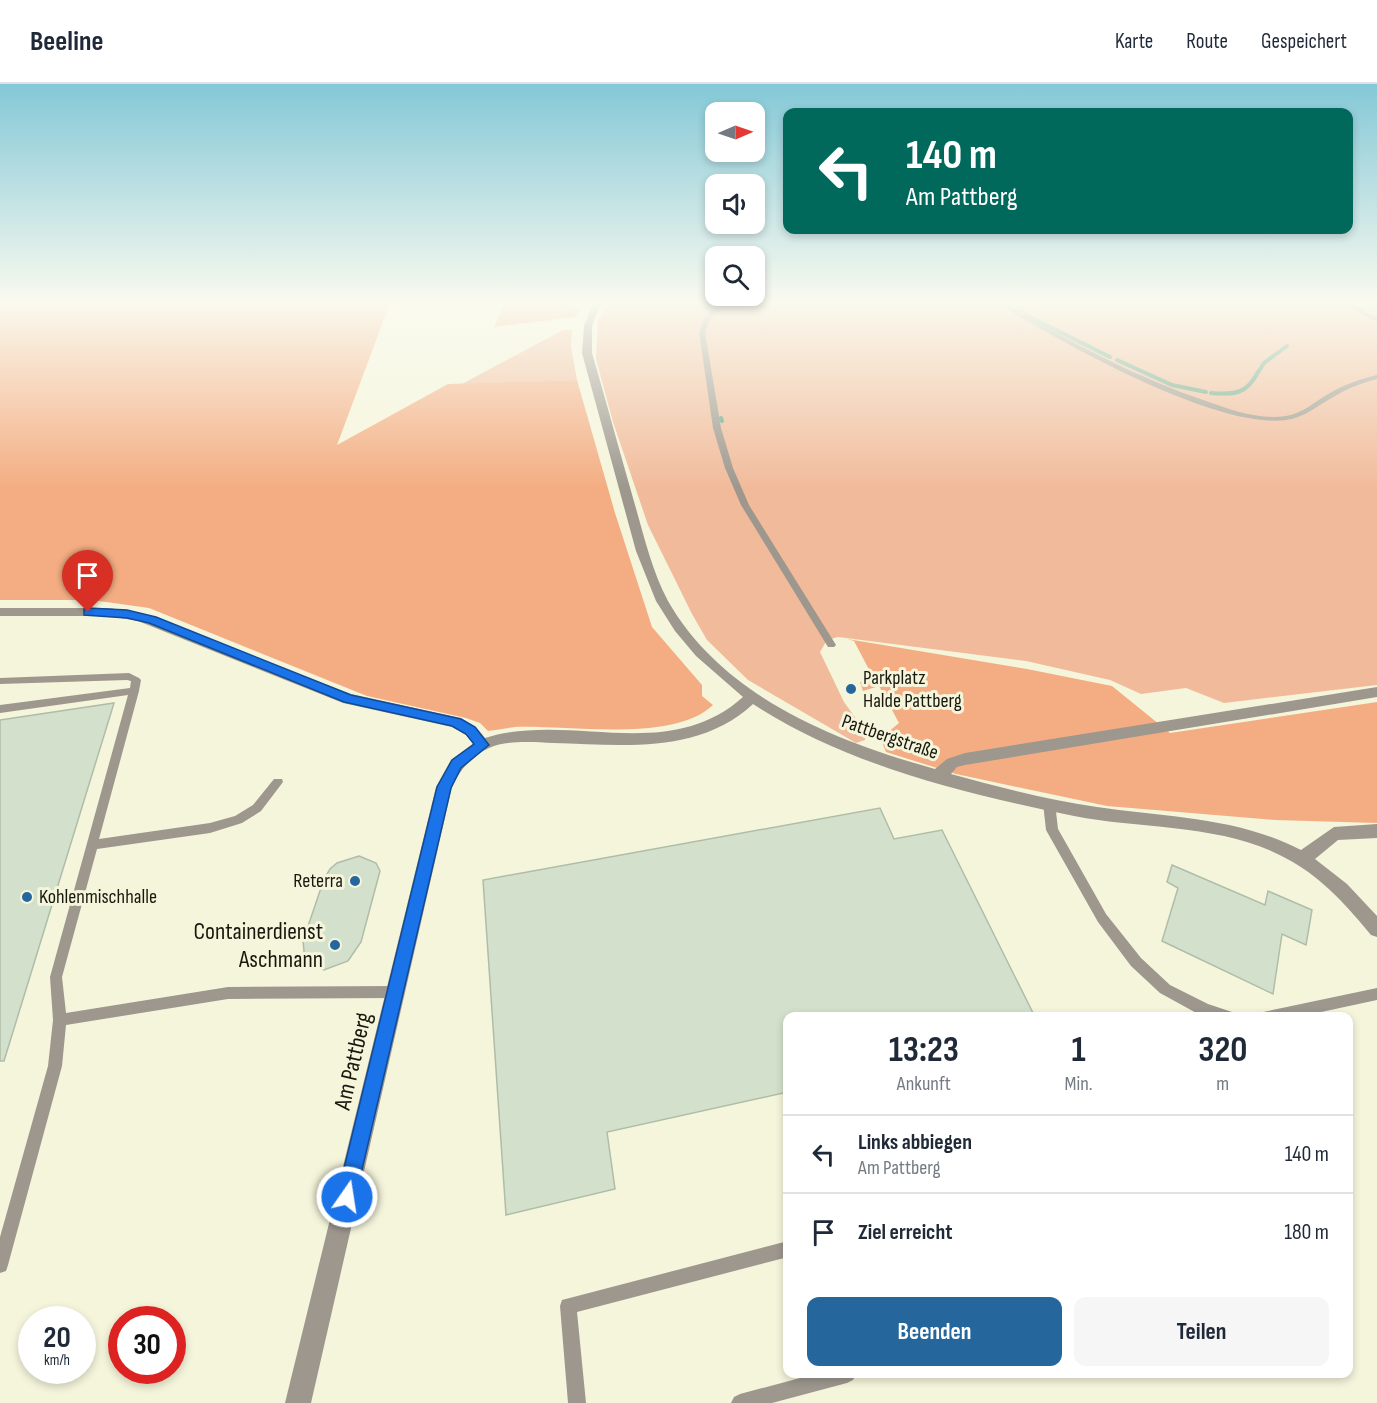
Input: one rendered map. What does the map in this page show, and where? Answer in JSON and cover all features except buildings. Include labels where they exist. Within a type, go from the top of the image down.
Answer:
[{"type":"street","name":"Pattbergstraße","points":[[590,365],[643,554],[663,601],[692,644],[752,697],[815,733],[867,755],[938,776],[1093,813],[1221,830],[1265,841],[1302,859],[1343,890],[1377,929]]},
{"type":"street","points":[[0,612],[109,612],[140,617],[348,699],[456,722],[471,731],[482,745]]},
{"type":"street","points":[[938,776],[952,763],[965,759],[1377,692]]},
{"type":"street","name":"Am Pattberg","points":[[298,1403],[444,787],[456,764],[482,745],[495,740],[522,737],[639,739],[682,735],[721,722],[752,697]]},
{"type":"street","points":[[1302,859],[1334,834],[1377,831]]},
{"type":"lane","points":[[707,365],[717,428],[729,468],[746,505],[831,645]]},
{"type":"lane","points":[[1118,365],[1197,401],[1247,416],[1288,418],[1339,390],[1377,377]]},
{"type":"lane","points":[[0,681],[129,676],[136,680],[56,977],[60,1020],[55,1066],[0,1265]]},
{"type":"lane","points":[[0,709],[134,691]]},
{"type":"lane","points":[[92,845],[210,828],[238,820],[257,808],[278,782]]},
{"type":"lane","points":[[1049,803],[1052,830],[1102,918],[1137,962],[1165,989],[1211,1012]]},
{"type":"lane","points":[[60,1020],[228,993],[395,992]]},
{"type":"lane","points":[[1292,1012],[1377,994]]},
{"type":"lane","points":[[577,1403],[568,1306],[783,1250]]},
{"type":"lane","points":[[740,1403],[832,1378]]},
{"type":"shaded area","points":[[0,365],[367,365],[337,445],[448,384],[577,380],[615,513],[652,627],[702,685],[702,696],[713,705],[695,717],[673,724],[647,728],[619,730],[515,727],[488,731],[480,723],[466,718],[367,696],[149,608],[92,600],[0,600]]},
{"type":"shaded area","points":[[498,365],[574,365],[577,380],[462,384]]},
{"type":"shaded area","points":[[597,365],[1377,365],[1377,685],[1224,703],[1186,688],[1141,694],[1110,680],[1026,661],[838,637],[827,640],[820,652],[844,702],[865,731],[865,740],[856,743],[748,680],[707,640],[648,525],[613,422]]},
{"type":"shaded area","points":[[847,639],[1027,669],[1112,686],[1170,733],[1377,702],[1377,823],[1275,820],[1107,806],[956,774],[886,752],[882,742],[887,733],[899,723],[879,686],[863,691],[860,682],[874,679],[854,641]]},
{"type":"waterway","points":[[1127,365],[1172,385],[1206,392]]},
{"type":"waterway","points":[[1259,371],[1263,365]]},
{"type":"waterway","points":[[1211,393],[1239,392],[1249,385],[1258,372]]},
{"type":"place","name":"Parkplatz Halde Pattberg","points":[[851,689]]},
{"type":"place","name":"Reterra","points":[[355,881]]},
{"type":"place","name":"Kohlenmischhalle","points":[[27,897]]},
{"type":"place","name":"Containerdienst Aschmann","points":[[335,945]]},
{"type":"route","points":[[88,612],[127,614],[152,620],[348,699],[405,713],[456,722],[471,731],[482,745],[456,764],[444,787],[347,1197]]}]
